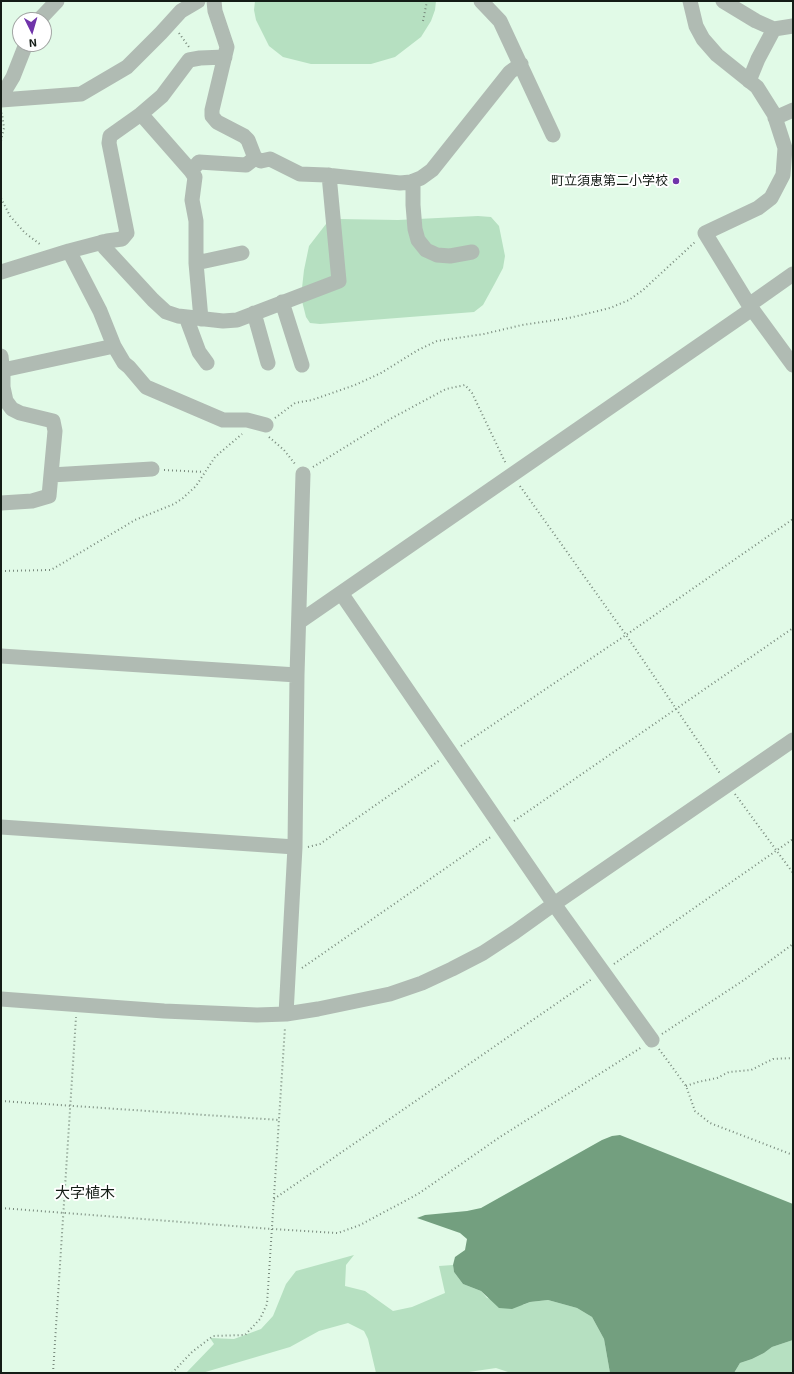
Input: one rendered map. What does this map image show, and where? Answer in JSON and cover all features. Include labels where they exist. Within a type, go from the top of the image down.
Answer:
[{"type":"street","points":[[47,12],[57,1]]},
{"type":"street","points":[[1,100],[81,94],[126,67],[141,54],[181,11],[198,1]]},
{"type":"street","points":[[214,1],[215,11],[227,47],[212,110],[212,116],[217,122],[244,136],[248,140],[255,158],[261,161],[270,159],[300,174],[329,175],[400,183],[421,178],[432,170],[510,72],[520,64]]},
{"type":"street","points":[[482,1],[500,21],[553,135]]},
{"type":"street","points":[[690,1],[696,26],[703,39],[717,55],[757,87],[775,118],[785,148],[788,176],[771,198],[758,208],[705,233],[751,307],[793,365]]},
{"type":"street","points":[[723,1],[756,21],[774,29],[793,26]]},
{"type":"street","points":[[749,81],[758,59],[774,29]]},
{"type":"street","points":[[1,91],[13,77],[23,52]]},
{"type":"street","points":[[1,272],[102,242],[122,239],[127,233],[109,143],[110,136],[141,114],[162,96],[190,60],[225,57]]},
{"type":"street","points":[[775,118],[793,110]]},
{"type":"street","points":[[141,114],[195,177],[192,200],[196,222],[194,318]]},
{"type":"street","points":[[191,171],[199,162],[246,165],[255,158]]},
{"type":"street","points":[[102,242],[105,248],[166,312],[178,316],[194,318],[223,321],[237,320],[339,281],[329,175]]},
{"type":"street","points":[[414,180],[412,205],[415,229],[418,240],[426,250],[437,255],[450,256],[472,252]]},
{"type":"street","points":[[62,253],[100,311],[114,346],[124,363],[146,387],[222,420],[247,420],[262,424]]},
{"type":"street","points":[[196,263],[242,253]]},
{"type":"street","points":[[299,622],[751,307],[793,274]]},
{"type":"street","points":[[282,302],[302,365]]},
{"type":"street","points":[[254,314],[268,363]]},
{"type":"street","points":[[194,318],[186,321],[198,352],[207,364]]},
{"type":"street","points":[[1,503],[32,501],[49,496],[55,431],[53,421],[12,410],[6,401],[3,387],[2,363],[114,346]]},
{"type":"street","points":[[51,475],[152,469]]},
{"type":"street","points":[[286,1014],[295,847],[297,675],[303,474]]},
{"type":"street","points":[[341,593],[554,904],[652,1040]]},
{"type":"street","points":[[1,656],[297,675]]},
{"type":"street","points":[[1,999],[76,1005],[256,1015],[286,1014],[318,1009],[390,994],[422,983],[452,969],[515,932],[793,740]]},
{"type":"street","points":[[1,827],[295,847]]},
{"type":"path","points":[[423,21],[427,1]]},
{"type":"path","points":[[171,22],[190,48],[200,58]]},
{"type":"path","points":[[1,108],[4,128],[1,141]]},
{"type":"path","points":[[1,198],[10,216],[25,233],[34,241],[62,253]]},
{"type":"path","points":[[1,571],[51,570],[135,520],[174,504],[183,498],[196,486],[215,457],[249,427],[262,424],[295,403],[312,400],[355,385],[381,373],[418,350],[437,341],[569,318],[610,308],[629,300],[705,233]]},
{"type":"path","points":[[262,424],[269,437],[284,450],[303,474],[405,411],[446,389],[465,385],[472,393],[512,475],[626,635],[728,785],[793,873]]},
{"type":"path","points":[[176,472],[204,472]]},
{"type":"path","points":[[295,847],[304,848],[320,844],[793,519]]},
{"type":"path","points":[[509,824],[793,628]]},
{"type":"path","points":[[288,978],[496,833]]},
{"type":"path","points":[[609,967],[793,839]]},
{"type":"path","points":[[1,1208],[272,1229],[338,1232],[360,1225],[418,1194],[500,1137],[744,980],[793,944]]},
{"type":"path","points":[[274,1199],[596,976]]},
{"type":"path","points":[[53,1373],[76,1005]]},
{"type":"path","points":[[172,1373],[192,1352],[213,1336],[245,1335],[260,1319],[267,1304],[286,1014]]},
{"type":"path","points":[[652,1040],[686,1086],[695,1111],[710,1123],[793,1155]]},
{"type":"path","points":[[686,1086],[717,1078],[729,1072],[750,1070],[773,1059],[793,1058]]},
{"type":"path","points":[[1,1101],[279,1120]]},
{"type":"shaded area","points":[[255,1],[436,1],[435,10],[431,21],[421,37],[395,57],[371,64],[311,64],[283,57],[269,46],[256,20],[254,10]]},
{"type":"shaded area","points":[[478,216],[491,217],[499,226],[505,256],[503,268],[483,305],[474,312],[320,324],[310,323],[306,317],[301,297],[304,270],[309,246],[326,224],[338,219],[398,220]]},
{"type":"shaded area","points":[[620,1135],[793,1204],[793,1340],[772,1347],[752,1359],[740,1363],[734,1373],[610,1373],[604,1339],[592,1317],[577,1308],[548,1300],[530,1302],[512,1309],[499,1308],[481,1291],[463,1284],[454,1272],[453,1265],[455,1257],[465,1250],[467,1239],[460,1233],[417,1218],[425,1215],[467,1211],[481,1208],[602,1140]]},
{"type":"shaded area","points":[[354,1255],[346,1265],[345,1286],[365,1291],[393,1311],[412,1307],[445,1293],[439,1266],[453,1265],[454,1272],[463,1284],[481,1291],[487,1298],[523,1305],[530,1302],[548,1300],[577,1308],[592,1317],[604,1339],[610,1373],[511,1373],[496,1368],[462,1373],[376,1373],[368,1339],[364,1331],[348,1323],[319,1331],[290,1347],[202,1373],[186,1373],[214,1344],[210,1338],[234,1339],[261,1329],[273,1316],[286,1284],[296,1271]]},
{"type":"shaded area","points":[[793,1340],[793,1373],[734,1373],[740,1363],[764,1353],[772,1347]]},
{"type":"place","name":"町立須恵第二小学校","points":[[676,181]]},
{"type":"district","name":"大字植木","points":[[85,1193]]}]
